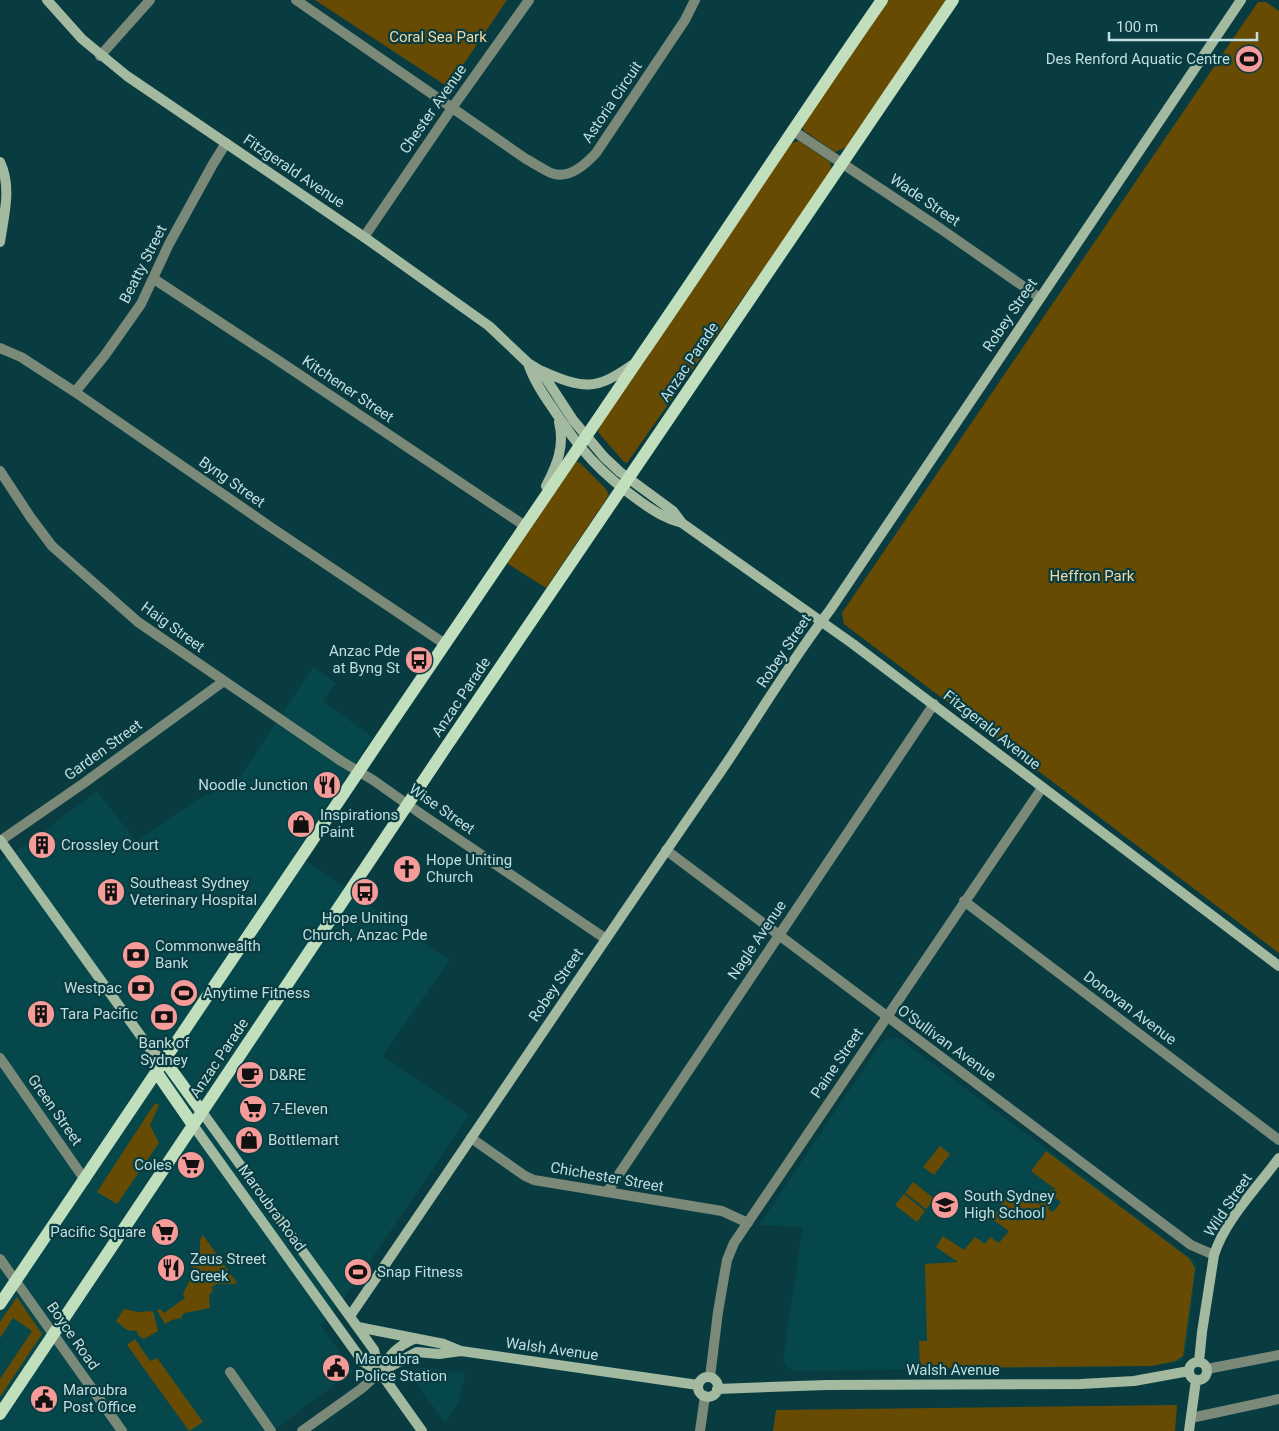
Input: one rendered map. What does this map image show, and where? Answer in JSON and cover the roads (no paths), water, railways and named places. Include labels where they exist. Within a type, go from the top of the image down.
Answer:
[{"type":"main road","points":[[0,1304],[582,440],[637,362],[792,130],[882,0]]},
{"type":"main road","name":"Anzac Parade","points":[[0,1414],[625,483],[953,0]]},
{"type":"main road","name":"Maroubra Road","points":[[165,1061],[202,1112]]},
{"type":"main road","name":"Maroubra Road","points":[[157,1073],[193,1125]]},
{"type":"street","name":"Fitzgerald Avenue","points":[[47,0],[60,17],[100,56],[127,76],[364,237],[489,326],[528,363],[541,371],[582,440]]},
{"type":"street","points":[[100,56],[150,0]]},
{"type":"street","name":"Astoria Circuit","points":[[296,0],[526,159],[553,174],[566,174],[586,163],[596,153],[685,20],[695,0]]},
{"type":"street","name":"Chester Avenue","points":[[364,237],[529,0]]},
{"type":"street","name":"Robey Street","points":[[350,1316],[666,850],[747,734],[1241,0]]},
{"type":"street","name":"Wade Street","points":[[792,130],[942,229],[1040,298]]},
{"type":"street","name":"Beatty Street","points":[[75,392],[105,355],[136,311],[154,280],[169,244],[226,143]]},
{"type":"street","points":[[0,162],[5,173],[7,190],[0,242]]},
{"type":"street","name":"Kitchener Street","points":[[154,280],[282,363],[525,526]]},
{"type":"street","name":"Byng Street","points":[[0,348],[20,357],[75,392],[280,534],[445,644]]},
{"type":"street","points":[[541,371],[561,379],[588,385],[613,378],[637,362]]},
{"type":"street","name":"Fitzgerald Avenue","points":[[528,363],[532,376],[558,417],[616,469],[625,483],[673,511],[682,523],[822,620],[1279,966]]},
{"type":"street","points":[[533,514],[560,457],[562,441],[558,417]]},
{"type":"street","name":"Haig Street","points":[[0,471],[52,546],[138,622],[341,761],[360,772]]},
{"type":"street","name":"Garden Street","points":[[0,840],[84,783],[224,681]]},
{"type":"street","name":"Nagle Avenue","points":[[606,1192],[934,704]]},
{"type":"street","name":"Wise Street","points":[[360,772],[606,939]]},
{"type":"street","name":"Paine Street","points":[[710,1377],[727,1260],[734,1243],[1042,788]]},
{"type":"street","name":"Maroubra Road","points":[[0,840],[153,1053],[165,1061]]},
{"type":"street","name":"O'Sullivan Avenue","points":[[666,850],[1191,1245],[1214,1255]]},
{"type":"street","name":"Donovan Avenue","points":[[964,901],[1279,1140]]},
{"type":"street","name":"Maroubra Road","points":[[153,1053],[157,1073]]},
{"type":"street","name":"Green Street","points":[[0,1058],[85,1180]]},
{"type":"street","name":"Maroubra Road","points":[[202,1112],[376,1352],[380,1372]]},
{"type":"street","name":"Maroubra Road","points":[[193,1125],[363,1362],[380,1372],[422,1431]]},
{"type":"street","name":"Chichester Street","points":[[471,1138],[525,1176],[534,1180],[722,1211],[748,1222]]},
{"type":"street","name":"Wild Street","points":[[1203,1365],[1202,1332],[1214,1255],[1218,1244],[1229,1225],[1279,1158]]},
{"type":"street","name":"Boyce Road","points":[[0,1259],[122,1431]]},
{"type":"street","name":"Walsh Avenue","points":[[358,1328],[444,1344],[461,1351],[698,1385]]},
{"type":"street","points":[[302,1431],[361,1389],[380,1372],[392,1353],[402,1344],[414,1339]]},
{"type":"street","name":"Walsh Avenue","points":[[380,1372],[417,1352],[439,1354],[461,1351]]},
{"type":"street","points":[[1196,1380],[1192,1378],[1189,1371],[1192,1364],[1203,1365],[1279,1355]]},
{"type":"street","points":[[1196,1380],[1204,1377],[1203,1365]]},
{"type":"street","name":"Walsh Avenue","points":[[718,1389],[816,1386],[1081,1384],[1134,1381],[1189,1371]]},
{"type":"street","points":[[230,1372],[271,1431]]},
{"type":"street","points":[[710,1377],[716,1381],[718,1389],[712,1396],[705,1396],[698,1391],[698,1385],[703,1378],[710,1377]]},
{"type":"street","points":[[1189,1431],[1196,1380]]},
{"type":"street","points":[[700,1431],[705,1396]]},
{"type":"street","points":[[1191,1413],[1279,1399]]},
{"type":"place","name":"Des Renford Aquatic Centre","points":[[1249,59]]},
{"type":"place","name":"Anzac Pde at Byng St","points":[[419,660]]},
{"type":"place","name":"Noodle Junction","points":[[327,785]]},
{"type":"place","name":"Inspirations Paint","points":[[301,824]]},
{"type":"place","name":"Crossley Court","points":[[42,845]]},
{"type":"place","name":"Hope Uniting Church","points":[[407,869]]},
{"type":"place","name":"Southeast Sydney Veterinary Hospital","points":[[111,892]]},
{"type":"place","name":"Hope Uniting Church, Anzac Pde","points":[[365,892]]},
{"type":"place","name":"Commonwealth Bank","points":[[136,955]]},
{"type":"place","name":"Westpac","points":[[141,988]]},
{"type":"place","name":"Anytime Fitness","points":[[184,993]]},
{"type":"place","name":"Tara Pacific","points":[[41,1014]]},
{"type":"place","name":"Bank of Sydney","points":[[164,1017]]},
{"type":"place","name":"D&RE","points":[[250,1075]]},
{"type":"place","name":"7-Eleven","points":[[253,1109]]},
{"type":"place","name":"Bottlemart","points":[[249,1140]]},
{"type":"place","name":"Coles","points":[[191,1165]]},
{"type":"place","name":"South Sydney High School","points":[[945,1205]]},
{"type":"place","name":"Pacific Square","points":[[165,1232]]},
{"type":"place","name":"Zeus Street Greek","points":[[171,1268]]},
{"type":"place","name":"Snap Fitness","points":[[358,1272]]},
{"type":"place","name":"Maroubra Police Station","points":[[336,1368]]},
{"type":"place","name":"Maroubra Post Office","points":[[44,1399]]},
{"type":"park label","name":"Coral Sea Park","points":[[438,37]]},
{"type":"park label","name":"Heffron Park","points":[[1092,576]]}]
